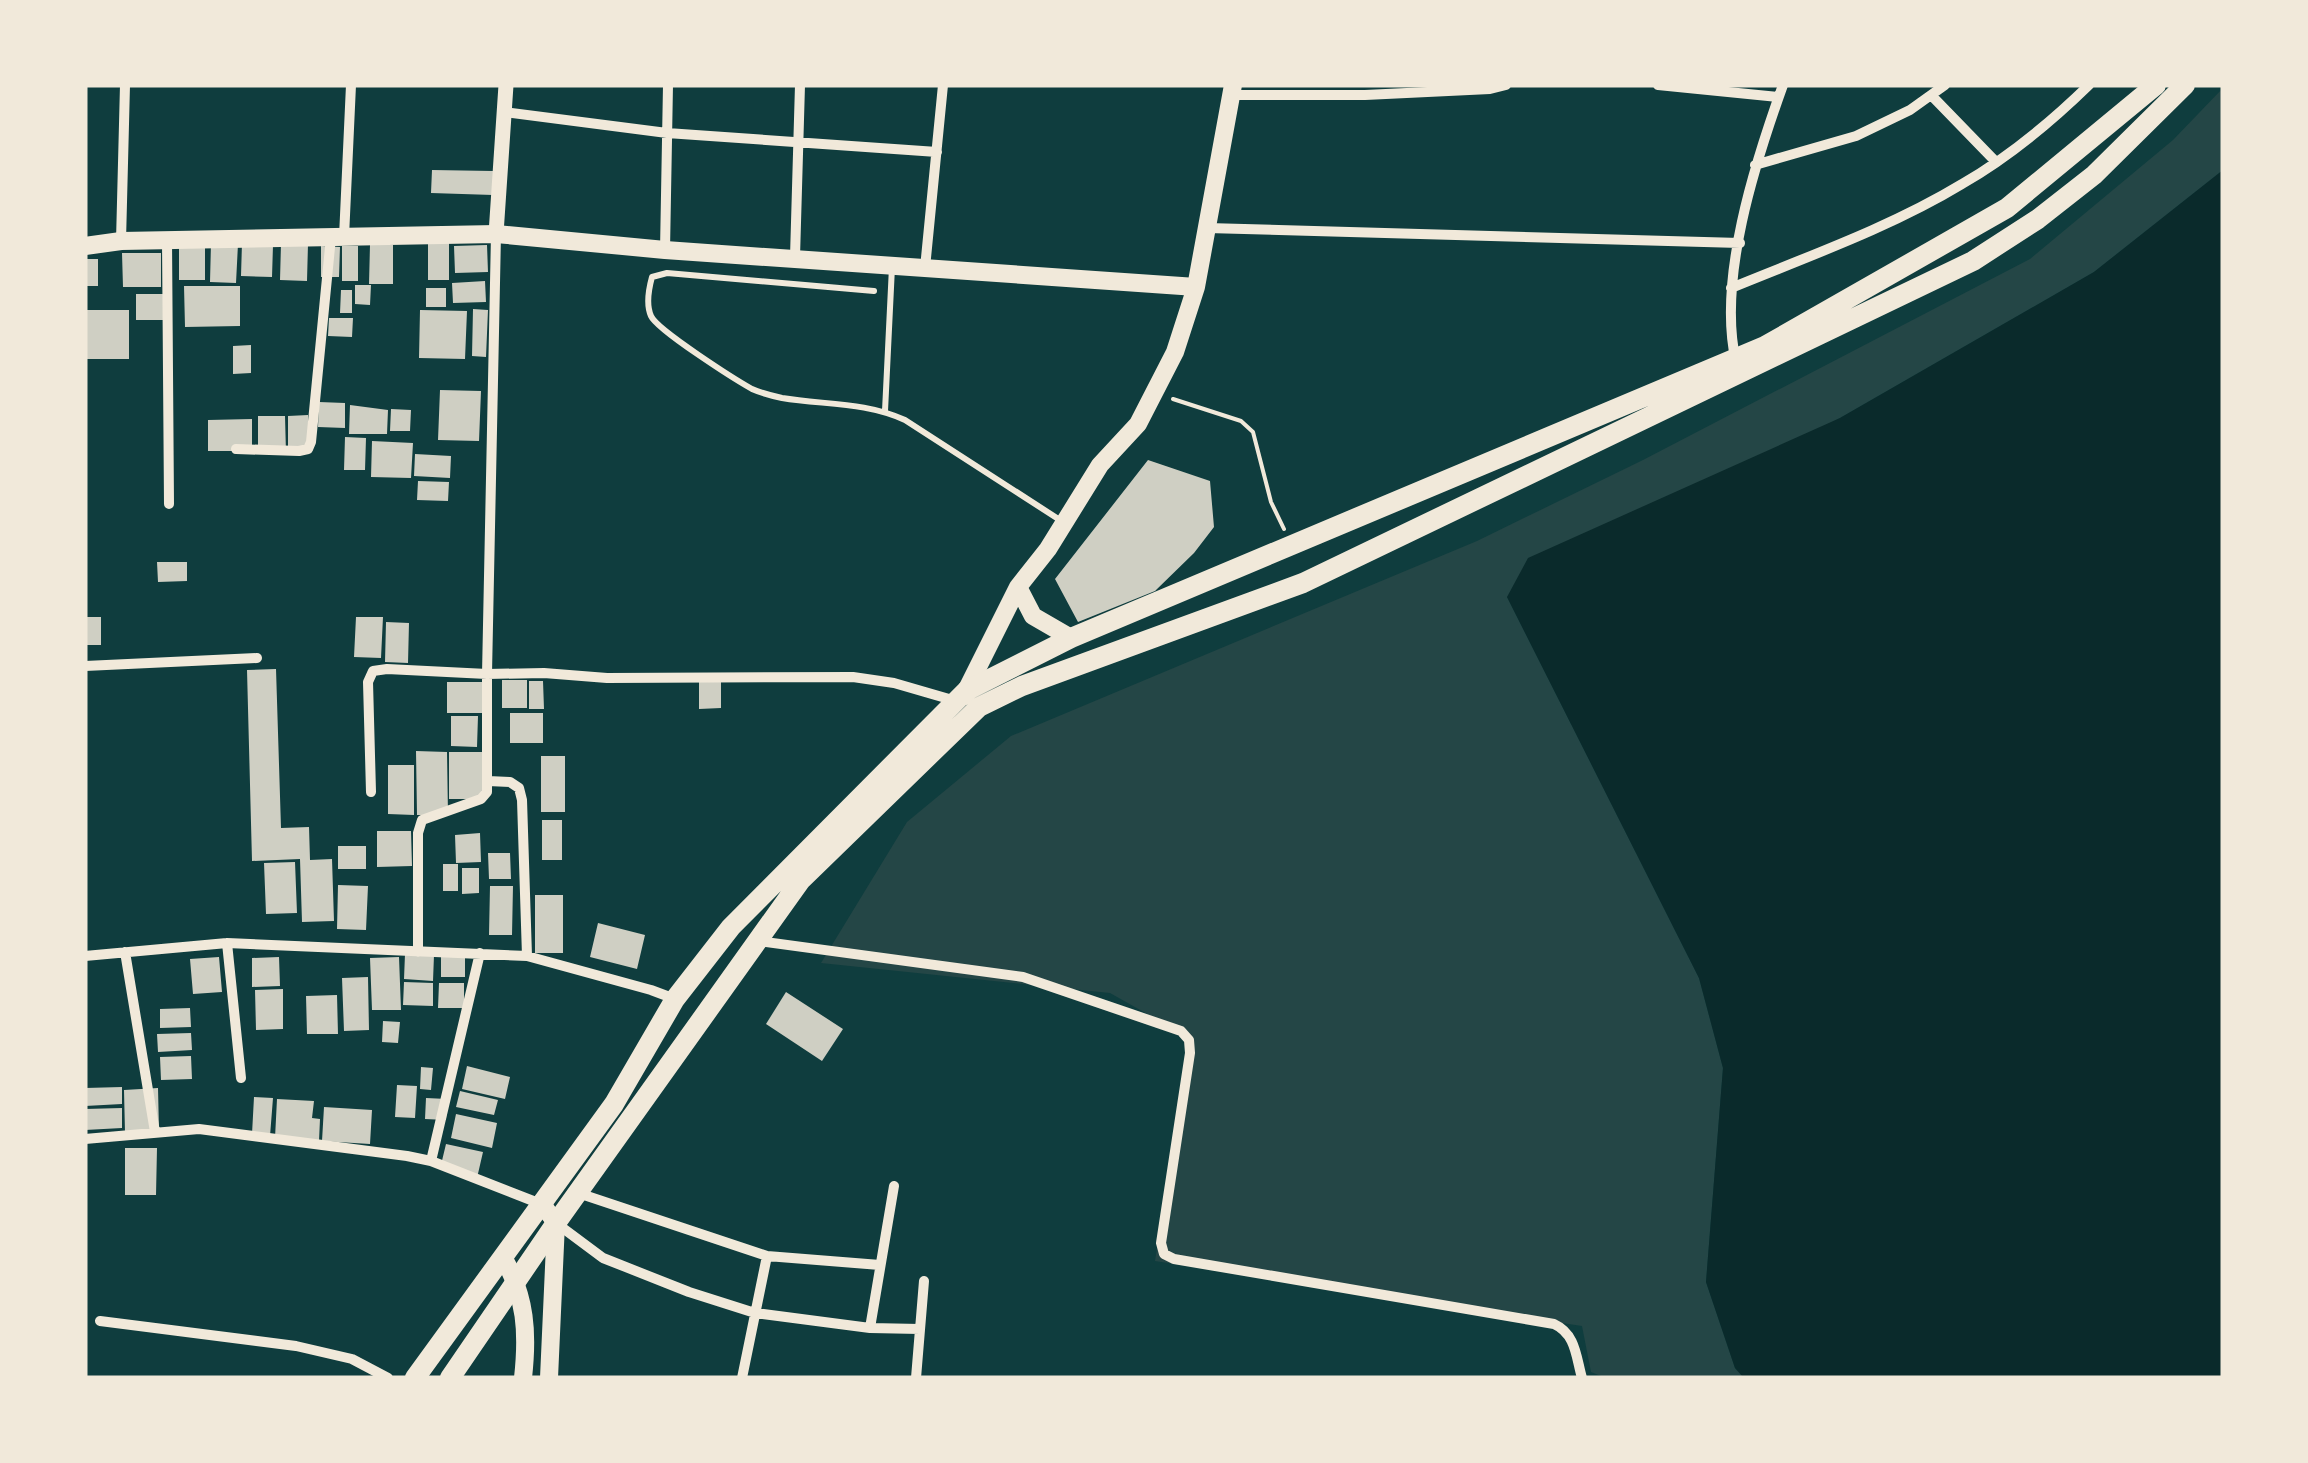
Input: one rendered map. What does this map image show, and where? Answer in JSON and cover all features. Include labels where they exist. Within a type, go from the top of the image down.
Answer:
[{"type":"main road","points":[[963,704],[980,708],[1022,686],[1303,584],[1738,366],[1765,346],[2007,208],[2156,85]]},
{"type":"main road","points":[[415,1378],[614,1104],[675,1000],[731,927],[963,704],[1071,638],[1291,545],[1738,366],[1973,261],[2038,219],[2094,175],[2184,85]]},
{"type":"main road","points":[[450,1378],[556,1222],[802,880],[963,704],[1018,587],[1048,548],[1100,465],[1138,424],[1175,352],[1196,287],[1232,90]]},
{"type":"main road","points":[[85,246],[121,241],[496,234],[665,250],[1196,287]]},
{"type":"main road","points":[[1018,587],[1033,616],[1071,638]]},
{"type":"main road","points":[[542,1204],[556,1222],[549,1378]]},
{"type":"main road","points":[[503,1257],[516,1280],[527,1337],[523,1378]]},
{"type":"street","points":[[121,241],[125,85]]},
{"type":"street","points":[[236,449],[300,451],[308,449],[311,442],[337,237],[349,85]]},
{"type":"street","points":[[418,952],[418,833],[422,820],[481,799],[488,781],[496,234],[506,85]]},
{"type":"street","points":[[665,250],[668,85]]},
{"type":"street","points":[[795,258],[800,85]]},
{"type":"street","points":[[925,268],[944,85]]},
{"type":"street","points":[[1232,90],[1365,95],[1506,85]]},
{"type":"street","points":[[1658,85],[1778,97]]},
{"type":"street","points":[[1738,366],[1732,288],[1755,164],[1783,85]]},
{"type":"street","points":[[1755,164],[1856,136],[1910,110],[1945,85]]},
{"type":"street","points":[[1732,288],[1899,218],[1962,185],[2053,120],[2089,85]]},
{"type":"street","points":[[1931,95],[1996,162]]},
{"type":"street","points":[[504,112],[667,133],[937,152]]},
{"type":"street","points":[[1207,228],[1740,243]]},
{"type":"street","points":[[168,240],[169,504]]},
{"type":"street","points":[[85,666],[257,658]]},
{"type":"street","points":[[372,792],[368,682],[373,672],[387,668],[607,678],[852,677],[894,683],[963,704]]},
{"type":"street","points":[[488,781],[510,782],[519,788],[522,800],[527,956]]},
{"type":"street","points":[[758,941],[1023,977],[1181,1032],[1188,1040],[1190,1053],[1161,1243],[1164,1254],[1174,1259],[1554,1324],[1566,1330],[1572,1341],[1582,1378]]},
{"type":"street","points":[[85,956],[227,943],[527,956],[652,990],[675,1000]]},
{"type":"street","points":[[227,943],[241,1078]]},
{"type":"street","points":[[125,952],[155,1132]]},
{"type":"street","points":[[431,1161],[480,953]]},
{"type":"street","points":[[85,1139],[199,1130],[243,1132],[431,1161],[542,1204]]},
{"type":"street","points":[[870,1328],[894,1186]]},
{"type":"street","points":[[577,1193],[767,1256],[880,1265]]},
{"type":"street","points":[[556,1222],[603,1258],[689,1292],[755,1312],[870,1328],[920,1329]]},
{"type":"street","points":[[742,1378],[767,1256]]},
{"type":"street","points":[[916,1378],[924,1281]]},
{"type":"street","points":[[100,1321],[296,1346],[352,1359],[388,1378]]},
{"type":"lane","points":[[886,411],[892,266]]},
{"type":"lane","points":[[874,291],[668,273],[652,278],[648,292],[651,317],[672,338],[754,390],[782,398],[886,411],[1063,522]]},
{"type":"path","points":[[1156,389],[1182,404],[1240,421],[1254,432],[1272,502],[1291,545]]},
{"type":"shaded area","points":[[2223,88],[2223,170],[2094,272],[1840,418],[1507,597],[1699,978],[1723,1068],[1706,1282],[1735,1368],[1744,1378],[1606,1378],[1591,1372],[1582,1326],[1155,1261],[1190,1038],[1110,993],[821,963],[907,822],[1011,736],[1477,541],[1643,460],[2030,259],[2173,140]]},
{"type":"shaded area","points":[[2223,170],[2223,1378],[1744,1378],[1735,1368],[1706,1282],[1723,1068],[1699,978],[1507,597],[1528,558],[1840,418],[2094,272]]},
{"type":"building","points":[[432,170],[493,171],[493,195],[431,193]]},
{"type":"building","points":[[428,240],[449,240],[449,280],[428,280]]},
{"type":"building","points":[[179,242],[205,242],[205,280],[179,280]]},
{"type":"building","points":[[211,243],[238,244],[236,283],[210,282]]},
{"type":"building","points":[[242,243],[273,245],[272,277],[241,276]]},
{"type":"building","points":[[281,244],[308,244],[307,281],[280,280]]},
{"type":"building","points":[[370,245],[393,245],[393,284],[369,284]]},
{"type":"building","points":[[487,245],[488,272],[455,273],[454,246]]},
{"type":"building","points":[[321,246],[340,247],[339,277],[321,277]]},
{"type":"building","points":[[342,246],[358,246],[358,281],[342,281]]},
{"type":"building","points":[[122,253],[161,253],[161,287],[123,287]]},
{"type":"building","points":[[85,259],[98,259],[98,286],[85,286]]},
{"type":"building","points":[[485,281],[486,302],[453,303],[452,283]]},
{"type":"building","points":[[355,285],[371,285],[370,305],[355,304]]},
{"type":"building","points":[[184,286],[240,286],[240,326],[185,327]]},
{"type":"building","points":[[426,288],[446,288],[446,307],[426,307]]},
{"type":"building","points":[[341,290],[352,290],[352,313],[340,313]]},
{"type":"building","points":[[136,294],[165,294],[165,320],[136,320]]},
{"type":"building","points":[[473,309],[488,310],[486,357],[472,356]]},
{"type":"building","points":[[85,310],[129,310],[129,359],[85,359]]},
{"type":"building","points":[[420,310],[467,311],[465,359],[419,358]]},
{"type":"building","points":[[329,318],[353,318],[352,337],[328,336]]},
{"type":"building","points":[[251,345],[251,373],[233,374],[233,346]]},
{"type":"building","points":[[440,390],[481,391],[479,441],[438,440]]},
{"type":"building","points":[[319,402],[345,403],[345,428],[318,427]]},
{"type":"building","points":[[350,405],[388,410],[387,434],[349,434]]},
{"type":"building","points":[[391,409],[411,410],[410,431],[390,431]]},
{"type":"building","points":[[308,415],[308,453],[288,453],[288,416]]},
{"type":"building","points":[[258,416],[285,416],[286,453],[258,453]]},
{"type":"building","points":[[252,419],[252,451],[208,451],[208,420]]},
{"type":"building","points":[[345,437],[366,438],[365,470],[344,470]]},
{"type":"building","points":[[372,441],[413,443],[411,478],[371,477]]},
{"type":"building","points":[[415,454],[451,456],[450,478],[414,476]]},
{"type":"building","points":[[1148,460],[1210,481],[1214,527],[1155,591],[1078,622],[1055,579]]},
{"type":"building","points":[[418,481],[449,482],[448,501],[417,500]]},
{"type":"building","points":[[157,562],[187,562],[187,581],[158,582]]},
{"type":"building","points":[[85,617],[101,617],[101,645],[85,645]]},
{"type":"building","points":[[356,617],[383,617],[381,658],[354,657]]},
{"type":"building","points":[[386,622],[409,623],[408,663],[385,662]]},
{"type":"building","points":[[276,669],[281,828],[309,827],[310,860],[332,859],[334,921],[302,922],[300,859],[252,861],[247,670]]},
{"type":"building","points":[[502,680],[527,680],[527,708],[502,708]]},
{"type":"building","points":[[529,681],[543,681],[544,709],[529,709]]},
{"type":"building","points":[[699,681],[721,681],[721,708],[699,709]]},
{"type":"building","points":[[447,682],[483,682],[483,713],[447,713]]},
{"type":"building","points":[[510,713],[543,713],[543,743],[510,743]]},
{"type":"building","points":[[451,716],[478,716],[477,747],[451,746]]},
{"type":"building","points":[[416,751],[447,752],[448,815],[417,815]]},
{"type":"building","points":[[449,752],[486,752],[485,799],[449,799]]},
{"type":"building","points":[[541,756],[565,756],[565,812],[541,812]]},
{"type":"building","points":[[388,765],[414,765],[414,815],[388,814]]},
{"type":"building","points":[[542,820],[562,820],[562,860],[542,860]]},
{"type":"building","points":[[377,831],[411,831],[412,866],[377,867]]},
{"type":"building","points":[[480,833],[481,862],[456,863],[455,835]]},
{"type":"building","points":[[338,846],[366,846],[366,869],[338,869]]},
{"type":"building","points":[[488,853],[510,853],[511,879],[489,879]]},
{"type":"building","points":[[295,862],[297,913],[266,914],[264,863]]},
{"type":"building","points":[[443,864],[458,864],[458,891],[443,891]]},
{"type":"building","points":[[462,868],[479,868],[479,893],[462,894]]},
{"type":"building","points":[[338,885],[368,886],[366,930],[337,929]]},
{"type":"building","points":[[490,886],[513,886],[512,935],[489,935]]},
{"type":"building","points":[[535,895],[563,895],[563,953],[535,953]]},
{"type":"building","points":[[598,923],[645,935],[637,969],[590,957]]},
{"type":"building","points":[[405,954],[434,955],[433,981],[404,979]]},
{"type":"building","points":[[441,955],[465,955],[465,977],[441,977]]},
{"type":"building","points":[[219,957],[222,992],[193,994],[190,959]]},
{"type":"building","points":[[279,957],[280,986],[252,987],[252,958]]},
{"type":"building","points":[[399,957],[401,1010],[372,1010],[370,958]]},
{"type":"building","points":[[368,977],[369,1030],[344,1031],[342,978]]},
{"type":"building","points":[[404,982],[433,983],[433,1006],[403,1005]]},
{"type":"building","points":[[439,983],[464,983],[464,1008],[438,1008]]},
{"type":"building","points":[[283,989],[283,1029],[256,1030],[255,990]]},
{"type":"building","points":[[786,992],[843,1029],[822,1061],[766,1024]]},
{"type":"building","points":[[337,995],[338,1034],[307,1034],[306,996]]},
{"type":"building","points":[[190,1008],[191,1027],[160,1028],[160,1009]]},
{"type":"building","points":[[383,1021],[400,1022],[398,1043],[382,1042]]},
{"type":"building","points":[[191,1033],[192,1050],[158,1052],[157,1034]]},
{"type":"building","points":[[191,1056],[192,1079],[161,1080],[160,1057]]},
{"type":"building","points":[[467,1066],[510,1077],[505,1099],[462,1089]]},
{"type":"building","points":[[421,1067],[433,1068],[431,1090],[420,1089]]},
{"type":"building","points":[[397,1085],[417,1086],[415,1118],[395,1117]]},
{"type":"building","points":[[122,1087],[122,1104],[85,1106],[85,1088]]},
{"type":"building","points":[[158,1088],[159,1131],[125,1133],[124,1090]]},
{"type":"building","points":[[460,1091],[498,1100],[494,1115],[456,1107]]},
{"type":"building","points":[[254,1097],[273,1098],[270,1136],[252,1134]]},
{"type":"building","points":[[426,1098],[447,1099],[446,1120],[425,1119]]},
{"type":"building","points":[[277,1099],[314,1101],[312,1118],[320,1119],[319,1141],[275,1138]]},
{"type":"building","points":[[324,1107],[372,1110],[370,1144],[322,1141]]},
{"type":"building","points":[[122,1108],[122,1128],[85,1130],[85,1109]]},
{"type":"building","points":[[456,1114],[497,1123],[492,1148],[451,1138]]},
{"type":"building","points":[[446,1144],[483,1152],[477,1178],[440,1169]]},
{"type":"building","points":[[125,1148],[157,1148],[156,1195],[125,1195]]}]
